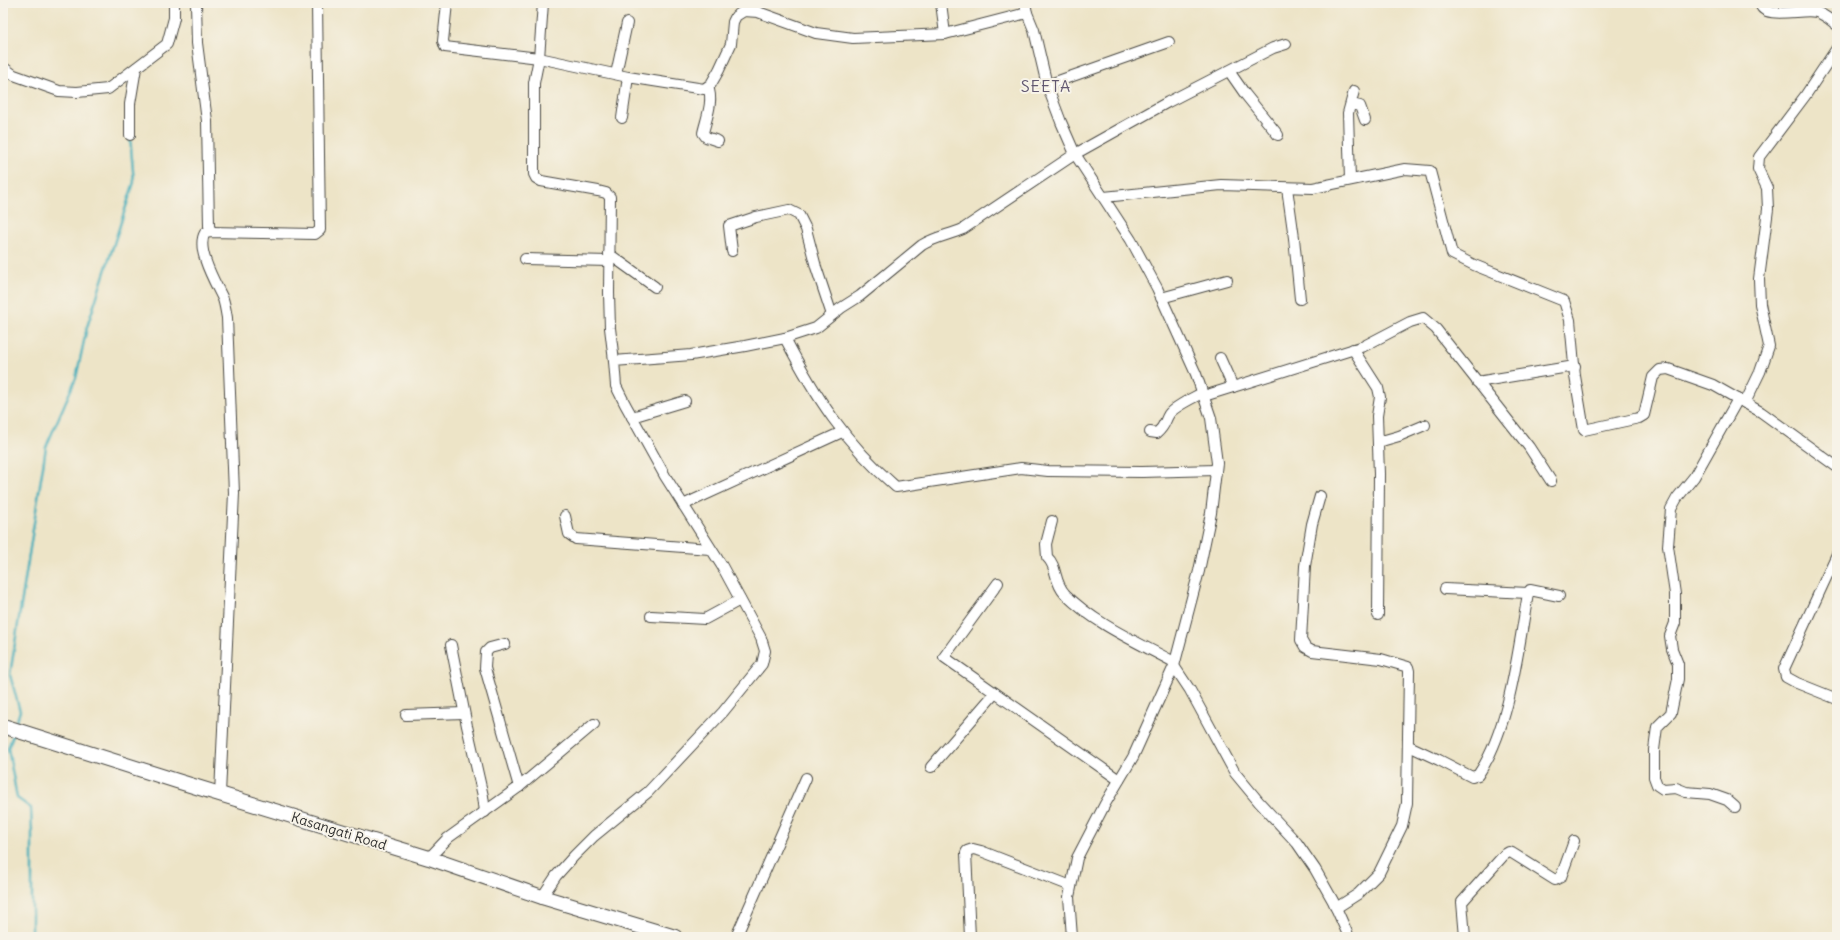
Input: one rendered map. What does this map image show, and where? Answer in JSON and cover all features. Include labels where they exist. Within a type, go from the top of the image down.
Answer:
[{"type":"street","points":[[3,67],[14,75],[38,85],[59,91],[77,92],[108,89],[167,44],[174,18],[174,3]]},
{"type":"street","points":[[196,3],[197,43],[207,121],[209,226],[211,232]]},
{"type":"street","points":[[220,794],[234,493],[227,318],[223,300],[206,267],[202,239],[205,233],[211,232],[315,234],[320,230],[317,3]]},
{"type":"street","points":[[446,3],[442,41],[445,47],[539,58],[628,77],[704,89],[708,87],[719,70],[731,44],[733,22],[736,16],[755,7],[816,34],[853,38],[944,34],[1026,8],[1034,30],[1047,85],[1060,122],[1075,154],[1131,240],[1157,288],[1196,374],[1211,418],[1217,463],[1211,514],[1174,664],[1133,758],[1119,780],[1077,858],[1068,908],[1072,937]]},
{"type":"street","points":[[542,897],[556,876],[574,856],[594,836],[648,792],[724,712],[762,664],[765,651],[761,638],[722,566],[665,476],[616,386],[610,328],[609,257],[611,201],[609,195],[598,191],[541,181],[536,178],[534,174],[536,141],[534,83],[539,58],[543,3]]},
{"type":"street","points":[[941,3],[944,34]]},
{"type":"street","points":[[1760,3],[1766,11],[1774,13],[1814,11],[1837,25]]},
{"type":"street","points":[[616,74],[627,23]]},
{"type":"street","points":[[1047,85],[1169,42]]},
{"type":"street","points":[[614,361],[691,355],[785,338],[816,328],[860,296],[922,245],[931,240],[948,236],[963,229],[1075,154],[1168,102],[1273,48],[1286,44]]},
{"type":"street","points":[[1735,808],[1727,800],[1710,794],[1686,792],[1676,788],[1663,789],[1657,785],[1654,777],[1654,750],[1657,726],[1671,713],[1678,679],[1678,664],[1672,649],[1670,636],[1675,623],[1674,594],[1668,546],[1671,509],[1677,498],[1694,477],[1760,372],[1769,346],[1760,304],[1759,291],[1759,279],[1768,209],[1767,188],[1758,169],[1760,157],[1805,96],[1837,48]]},
{"type":"street","points":[[130,135],[130,104],[136,68]]},
{"type":"street","points":[[1229,71],[1278,135]]},
{"type":"street","points":[[622,118],[628,77]]},
{"type":"street","points":[[708,87],[711,93],[711,101],[703,133],[706,137],[718,141]]},
{"type":"street","points":[[1350,180],[1348,120],[1354,91]]},
{"type":"street","points":[[1351,104],[1360,106],[1365,120]]},
{"type":"street","points":[[1104,197],[1221,185],[1312,188],[1405,169],[1430,171],[1452,254],[1474,265],[1564,302],[1570,320],[1584,430],[1644,416],[1653,377],[1660,370],[1668,369],[1713,385],[1761,412],[1837,467]]},
{"type":"street","points":[[1287,188],[1300,299]]},
{"type":"street","points":[[732,251],[729,226],[756,217],[789,210],[799,216],[806,229],[816,267],[832,315]]},
{"type":"street","points":[[525,259],[609,257],[656,287]]},
{"type":"street","points":[[1161,298],[1227,280]]},
{"type":"street","points":[[1150,432],[1158,433],[1164,428],[1169,414],[1188,400],[1364,346],[1410,322],[1423,318],[1436,329],[1478,382],[1529,447],[1551,481]]},
{"type":"street","points":[[785,338],[821,403],[842,432],[896,487],[1021,468],[1048,471],[1142,472],[1216,470]]},
{"type":"street","points":[[1353,349],[1378,388],[1380,397],[1377,416],[1379,557],[1378,615]]},
{"type":"street","points":[[1220,358],[1233,387]]},
{"type":"street","points":[[1478,382],[1575,366]]},
{"type":"street","points":[[632,417],[685,401]]},
{"type":"street","points":[[1378,442],[1399,436],[1425,425]]},
{"type":"street","points":[[683,505],[842,432]]},
{"type":"street","points":[[1320,496],[1312,524],[1305,566],[1301,640],[1305,647],[1312,651],[1381,659],[1408,667],[1410,671],[1407,803],[1402,826],[1379,873],[1358,894],[1336,908]]},
{"type":"street","points":[[565,516],[569,534],[576,539],[710,549]]},
{"type":"street","points":[[1052,521],[1046,544],[1046,557],[1053,564],[1056,581],[1076,604],[1101,622],[1174,664],[1190,690],[1235,773],[1258,802],[1297,843],[1316,869],[1349,937]]},
{"type":"street","points":[[1837,554],[1784,669],[1786,677],[1797,684],[1837,698]]},
{"type":"street","points":[[998,583],[944,657],[1119,780]]},
{"type":"street","points":[[1445,589],[1528,593],[1530,590],[1559,596]]},
{"type":"street","points":[[1409,746],[1472,777],[1478,775],[1499,734],[1516,661],[1528,593]]},
{"type":"street","points":[[651,616],[705,619],[740,600]]},
{"type":"street","points":[[505,644],[490,648],[486,652],[485,668],[519,787]]},
{"type":"street","points":[[451,645],[464,713],[483,796],[485,812]]},
{"type":"street","points":[[931,768],[995,693]]},
{"type":"street","points":[[406,715],[464,713]]},
{"type":"street","points":[[429,858],[448,838],[519,787],[594,724]]},
{"type":"street","name":"Kasangati Road","points":[[3,726],[429,858],[645,932],[675,937]]},
{"type":"street","points":[[736,937],[806,778]]},
{"type":"street","points":[[1465,937],[1462,902],[1504,855],[1509,852],[1512,853],[1557,880],[1561,877],[1574,842]]},
{"type":"street","points":[[970,937],[967,851],[973,849],[981,851],[1071,886]]},
{"type":"waterway","points":[[15,726],[20,711],[10,675],[46,447],[76,378],[87,327],[134,182],[130,137]]},
{"type":"waterway","points":[[13,735],[8,748],[17,798],[31,808],[32,937]]},
{"type":"district","name":"SEETA","points":[[1046,86]]}]
